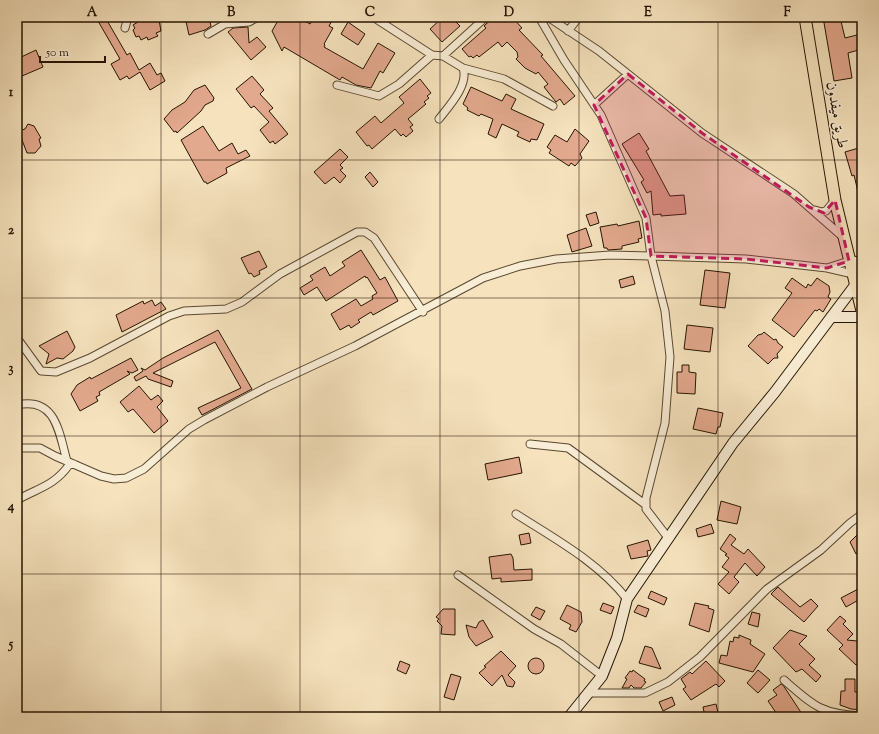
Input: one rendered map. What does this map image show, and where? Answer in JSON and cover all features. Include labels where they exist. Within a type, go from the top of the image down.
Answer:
[{"type":"main road","name":"طريق ميفدون","points":[[805,17],[835,200],[849,261],[857,277],[862,311]]},
{"type":"street","points":[[126,28],[128,17]]},
{"type":"street","points":[[208,34],[225,24],[249,22],[258,17]]},
{"type":"street","points":[[373,17],[432,55],[443,56],[463,68],[504,80],[553,106]]},
{"type":"street","points":[[443,56],[486,17]]},
{"type":"street","points":[[539,17],[564,60],[601,115],[646,218],[651,256],[665,312],[670,357],[665,423],[646,498],[646,509],[651,518],[669,539]]},
{"type":"street","points":[[548,17],[628,74],[702,133],[778,183],[844,237]]},
{"type":"street","points":[[568,31],[579,17]]},
{"type":"street","points":[[337,85],[379,96],[399,84],[432,55]]},
{"type":"street","points":[[439,119],[455,97],[463,82],[463,68]]},
{"type":"street","points":[[594,105],[628,74]]},
{"type":"street","points":[[809,207],[822,212],[826,211],[835,200]]},
{"type":"street","points":[[17,338],[41,371],[56,372],[97,355],[170,316],[184,312],[226,309],[242,302],[280,274],[356,232],[364,232],[374,238],[423,312]]},
{"type":"street","points":[[17,448],[40,448],[74,464],[114,479],[126,478],[144,469],[189,429],[204,420],[267,387],[423,312],[449,295],[483,278],[520,266],[556,259],[610,255],[746,259],[826,268],[857,277],[831,317],[775,392],[733,443],[669,539],[627,598],[616,638],[602,676],[590,693],[569,717]]},
{"type":"street","points":[[826,268],[849,261],[862,263]]},
{"type":"street","points":[[831,317],[862,317]]},
{"type":"street","points":[[17,405],[31,403],[42,407],[52,416],[56,423],[67,461]]},
{"type":"street","points":[[530,444],[568,448],[646,505]]},
{"type":"street","points":[[17,500],[54,482],[62,475],[69,465],[74,464]]},
{"type":"street","points":[[516,514],[602,570],[627,598]]},
{"type":"street","points":[[590,693],[646,693],[668,682],[700,657],[767,589],[815,554],[862,514]]},
{"type":"street","points":[[458,575],[499,606],[560,644],[602,676]]},
{"type":"street","points":[[784,680],[818,708],[838,714],[862,716]]},
{"type":"highlighted area","points":[[628,74],[702,133],[809,207],[824,213],[835,200],[849,261],[827,268],[746,259],[651,256],[646,218],[594,105]]},
{"type":"building","points":[[105,17],[127,55],[130,53],[139,70],[150,63],[157,75],[161,73],[165,81],[150,90],[140,72],[129,79],[127,76],[120,80],[111,64],[120,59],[98,21]]},
{"type":"building","points":[[140,17],[154,17],[159,20],[161,31],[156,33],[158,36],[148,40],[147,37],[141,40],[139,36],[136,37],[133,30],[135,28],[133,25],[138,22],[137,19]]},
{"type":"building","points":[[185,17],[209,17],[211,26],[205,30],[189,35]]},
{"type":"building","points":[[280,17],[298,17],[310,24],[314,17],[334,17],[329,26],[333,28],[324,44],[324,47],[363,69],[378,43],[395,53],[383,73],[380,71],[371,88],[356,85],[342,77],[340,80],[284,47],[282,51],[272,31]]},
{"type":"building","points":[[443,17],[451,17],[460,26],[442,42],[430,29]]},
{"type":"building","points":[[494,17],[512,17],[522,28],[519,30],[543,55],[541,56],[575,96],[564,105],[560,99],[556,102],[544,87],[548,84],[538,72],[536,74],[525,68],[516,59],[518,57],[517,52],[507,42],[502,47],[498,42],[479,57],[477,55],[473,58],[471,56],[469,57],[462,49],[486,28],[484,26]]},
{"type":"building","points":[[823,17],[840,17],[845,38],[861,34],[862,49],[848,53],[852,78],[834,81]]},
{"type":"building","points":[[348,22],[365,34],[358,45],[341,34]]},
{"type":"building","points":[[248,27],[249,43],[257,37],[266,47],[251,60],[228,32],[233,28]]},
{"type":"building","points":[[36,50],[43,67],[22,76],[17,59]]},
{"type":"building","points":[[252,76],[264,90],[260,94],[273,108],[269,111],[288,134],[275,144],[273,141],[270,143],[260,130],[269,122],[254,106],[251,108],[236,89]]},
{"type":"building","points":[[420,79],[431,93],[427,96],[429,98],[424,102],[426,104],[408,119],[413,125],[410,127],[413,131],[406,137],[403,134],[401,136],[395,129],[372,149],[369,145],[367,146],[356,132],[375,116],[381,123],[404,103],[399,97]]},
{"type":"building","points":[[205,85],[214,98],[213,101],[205,105],[201,111],[177,133],[176,131],[174,132],[164,119],[172,110],[185,102],[194,90]]},
{"type":"building","points":[[471,87],[502,101],[506,94],[516,99],[511,109],[544,124],[537,140],[531,139],[530,142],[517,136],[519,132],[502,124],[496,138],[488,134],[493,119],[481,114],[479,116],[467,110],[468,108],[463,104]]},
{"type":"building","points":[[28,124],[34,126],[41,138],[39,139],[41,146],[35,153],[27,153],[19,131],[25,129]]},
{"type":"building","points":[[203,126],[219,151],[232,143],[238,154],[246,150],[250,156],[226,168],[227,173],[207,184],[204,182],[181,140]]},
{"type":"building","points":[[575,129],[589,141],[580,154],[582,158],[575,166],[571,163],[569,166],[549,153],[551,150],[547,147],[555,135],[567,142]]},
{"type":"building","points":[[639,133],[649,149],[646,151],[670,196],[684,195],[686,214],[661,216],[661,214],[653,215],[651,191],[647,193],[641,182],[644,180],[622,144]]},
{"type":"building","points":[[862,147],[862,195],[859,196],[854,175],[852,176],[845,152]]},
{"type":"building","points":[[340,149],[348,157],[340,165],[343,168],[340,170],[346,176],[340,183],[334,177],[325,184],[314,172]]},
{"type":"building","points":[[370,172],[378,182],[373,187],[365,177]]},
{"type":"building","points":[[596,212],[599,223],[590,226],[586,215]]},
{"type":"building","points":[[639,221],[642,238],[638,239],[639,242],[622,246],[622,249],[608,250],[607,248],[604,248],[600,227],[617,224],[618,226]]},
{"type":"building","points":[[586,228],[592,246],[572,252],[567,235]]},
{"type":"building","points":[[361,250],[380,280],[385,277],[398,301],[373,315],[371,312],[358,320],[360,322],[351,328],[349,325],[340,330],[331,314],[356,299],[361,306],[373,299],[372,296],[377,293],[367,277],[366,278],[365,276],[326,301],[317,287],[304,295],[300,288],[313,280],[310,276],[325,267],[330,276],[345,266],[342,262]]},
{"type":"building","points":[[259,251],[267,267],[259,271],[260,274],[254,277],[251,273],[249,274],[241,258]]},
{"type":"building","points":[[705,270],[730,273],[725,308],[700,305]]},
{"type":"building","points":[[633,276],[635,284],[621,288],[619,280]]},
{"type":"building","points":[[792,278],[806,288],[808,284],[811,286],[817,278],[829,286],[830,292],[828,297],[831,299],[823,312],[819,309],[817,311],[815,310],[794,337],[772,320],[792,293],[785,288]]},
{"type":"building","points":[[152,300],[155,306],[161,302],[166,309],[122,332],[116,315],[143,301],[144,304]]},
{"type":"building","points":[[687,325],[713,328],[710,352],[684,349]]},
{"type":"building","points":[[218,330],[252,389],[202,415],[198,408],[241,388],[215,342],[153,373],[173,381],[171,387],[148,379],[146,376],[136,381],[134,377],[143,371],[141,368],[145,370],[163,358]]},
{"type":"building","points":[[67,331],[75,347],[73,351],[63,359],[57,358],[46,364],[49,354],[39,346]]},
{"type":"building","points":[[764,332],[774,340],[776,339],[783,347],[777,354],[778,358],[774,358],[768,364],[748,346],[758,335]]},
{"type":"building","points":[[131,358],[138,370],[132,373],[127,371],[130,374],[99,392],[100,395],[96,397],[98,401],[80,411],[71,394],[77,385],[90,377],[91,379]]},
{"type":"building","points":[[682,365],[689,365],[689,372],[696,373],[695,394],[677,393],[677,372],[682,372]]},
{"type":"building","points":[[139,386],[151,400],[158,395],[163,401],[157,407],[168,421],[154,433],[133,409],[128,412],[120,402]]},
{"type":"building","points":[[698,408],[723,413],[720,427],[718,427],[716,434],[693,429]]},
{"type":"building","points":[[519,457],[522,473],[488,480],[485,464]]},
{"type":"building","points":[[721,501],[741,507],[737,524],[717,520]]},
{"type":"building","points":[[711,524],[714,533],[698,537],[696,529]]},
{"type":"building","points":[[862,530],[862,551],[856,554],[850,542]]},
{"type":"building","points":[[529,533],[531,543],[521,545],[519,535]]},
{"type":"building","points":[[730,534],[736,539],[731,545],[744,554],[748,549],[765,567],[757,576],[745,563],[734,577],[739,582],[729,594],[718,584],[729,572],[722,567],[729,558],[725,555],[727,554],[720,549]]},
{"type":"building","points":[[648,540],[651,550],[647,551],[648,556],[631,559],[627,546]]},
{"type":"building","points":[[511,554],[513,558],[514,570],[532,569],[532,580],[501,582],[501,578],[492,579],[489,557]]},
{"type":"building","points":[[778,587],[800,607],[811,599],[818,606],[804,622],[771,594]]},
{"type":"building","points":[[862,587],[862,598],[846,607],[841,598]]},
{"type":"building","points":[[651,591],[667,598],[664,605],[648,598]]},
{"type":"building","points":[[603,603],[614,607],[611,614],[600,610]]},
{"type":"building","points":[[695,603],[709,606],[708,608],[714,610],[709,632],[689,625]]},
{"type":"building","points":[[567,605],[581,612],[582,622],[576,632],[569,629],[571,625],[560,619]]},
{"type":"building","points":[[638,605],[649,609],[646,617],[634,612]]},
{"type":"building","points":[[536,607],[545,611],[540,620],[531,615]]},
{"type":"building","points":[[443,609],[455,609],[455,635],[441,634],[442,626],[437,621],[439,619],[436,617]]},
{"type":"building","points":[[752,612],[760,614],[758,627],[748,624]]},
{"type":"building","points":[[840,616],[846,621],[843,624],[853,634],[847,640],[857,641],[862,649],[862,663],[856,665],[839,649],[843,645],[827,630]]},
{"type":"building","points":[[483,620],[493,637],[476,646],[469,637],[466,625],[476,628],[479,622]]},
{"type":"building","points":[[790,630],[807,636],[799,644],[815,659],[809,665],[821,676],[816,682],[802,669],[796,672],[773,648]]},
{"type":"building","points":[[739,635],[751,640],[750,644],[765,654],[753,672],[719,663],[721,655],[727,656],[730,641],[733,642],[734,637],[739,638]]},
{"type":"building","points":[[645,646],[652,648],[661,669],[639,663]]},
{"type":"building","points":[[501,651],[516,666],[508,675],[515,682],[513,687],[507,686],[502,675],[492,686],[479,673],[486,667],[484,666]]},
{"type":"building","points":[[533,658],[539,658],[544,663],[542,672],[539,674],[533,674],[528,669],[528,663]]},
{"type":"building","points":[[400,661],[410,665],[406,674],[397,670]]},
{"type":"building","points":[[706,661],[725,681],[719,687],[716,684],[691,700],[683,689],[686,687],[681,679],[690,672],[692,674]]},
{"type":"building","points":[[633,670],[645,679],[644,681],[646,682],[641,688],[634,688],[631,685],[629,688],[622,688],[627,679],[625,678],[630,671],[632,672]]},
{"type":"building","points":[[758,670],[770,680],[758,693],[747,683]]},
{"type":"building","points":[[451,674],[461,677],[454,700],[444,697]]},
{"type":"building","points":[[845,679],[855,679],[855,692],[862,692],[862,710],[851,709],[840,705],[841,691],[845,691]]},
{"type":"building","points":[[781,684],[804,717],[779,717],[768,701],[777,695],[773,690]]},
{"type":"building","points":[[672,697],[675,705],[663,711],[659,702]]},
{"type":"building","points":[[716,704],[719,717],[705,717],[703,707]]}]
